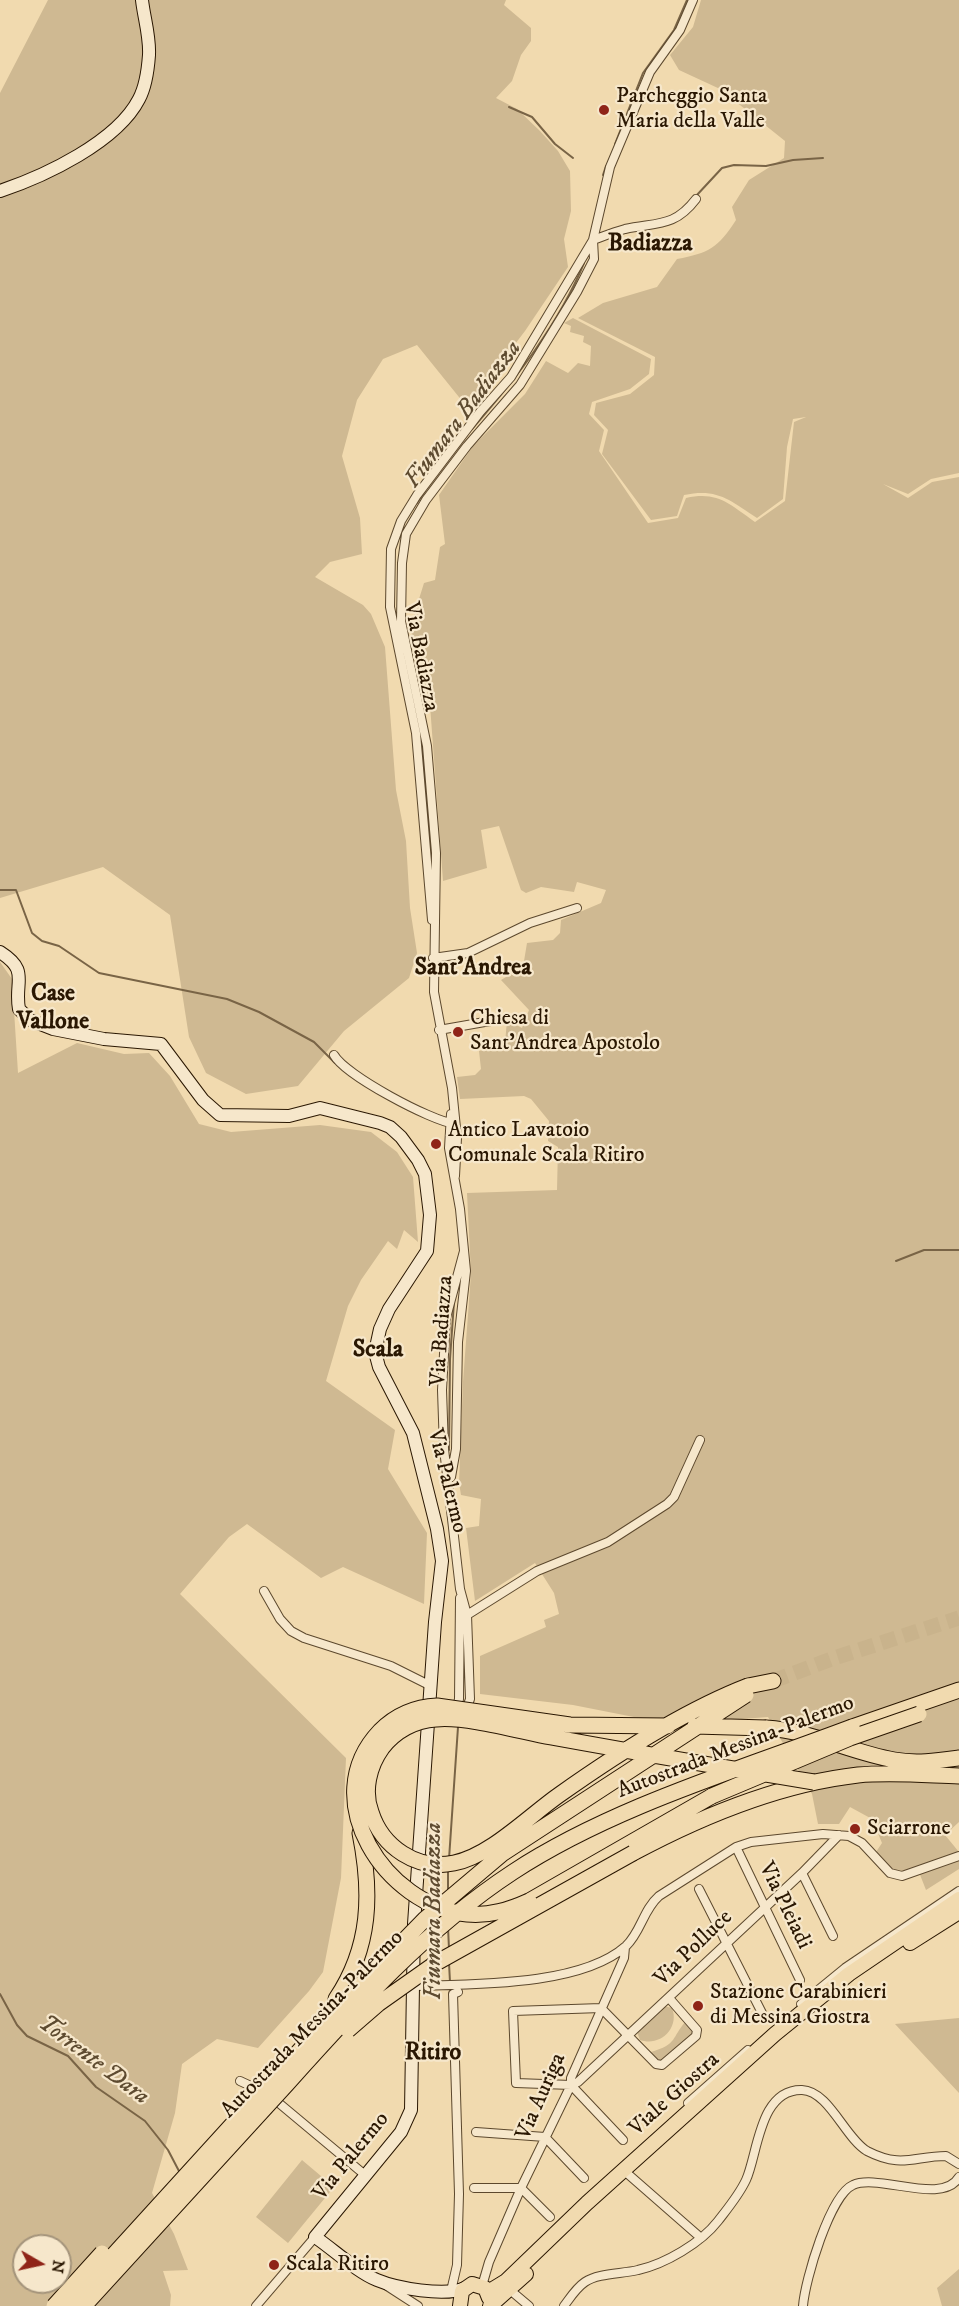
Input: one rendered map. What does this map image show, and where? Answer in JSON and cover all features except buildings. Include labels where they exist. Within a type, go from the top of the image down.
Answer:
[{"type":"highway","name":"Autostrada Messina-Palermo","points":[[67,2306],[341,2005],[440,1905],[502,1854],[564,1811],[750,1689],[773,1681]]},
{"type":"highway","points":[[750,1689],[720,1697],[645,1739],[627,1750],[618,1756],[558,1795],[484,1850],[462,1861],[431,1864],[406,1856],[391,1845],[380,1832],[369,1809],[369,1776],[382,1748],[407,1726],[438,1718],[473,1723],[624,1750],[636,1752],[670,1758],[814,1782]]},
{"type":"highway","points":[[942,1701],[959,1690]]},
{"type":"highway","points":[[358,1822],[377,1859],[416,1896],[455,1912],[495,1913],[529,1901],[711,1796],[959,1694]]},
{"type":"highway","points":[[54,2306],[342,1989],[356,1963],[368,1917],[368,1873],[354,1790],[362,1756],[385,1726],[415,1709],[451,1706],[586,1726],[766,1728],[813,1735],[888,1759],[920,1762],[959,1758]]},
{"type":"highway","name":"Autostrada Messina-Palermo","points":[[84,2306],[349,2015],[420,1945],[473,1900],[514,1871],[578,1835],[620,1816],[852,1727],[880,1717],[913,1711]]},
{"type":"highway","points":[[98,2306],[355,2023],[403,1985],[436,1963],[669,1834],[718,1812],[814,1782],[878,1774],[959,1776]]},
{"type":"main road","points":[[0,191],[25,183],[70,158],[111,133],[130,114],[143,90],[149,58],[142,0]]},
{"type":"main road","name":"Via Palermo","points":[[0,952],[18,969],[19,1009],[30,1020],[92,1037],[161,1044],[203,1100],[223,1116],[284,1116],[324,1109],[390,1127],[414,1154],[425,1174],[430,1215],[427,1251],[389,1309],[380,1329],[375,1352],[379,1367],[411,1428],[441,1550],[442,1563],[431,1682],[411,1986],[411,2114],[401,2132],[315,2237]]},
{"type":"main road","name":"Viale Giostra","points":[[467,2297],[506,2281],[587,2203],[775,2034],[831,1988],[959,1899]]},
{"type":"main road","name":"Viale Giostra","points":[[467,2297],[510,2290],[629,2175],[780,2040],[877,1964],[959,1912]]},
{"type":"main road","points":[[315,2237],[376,2280],[467,2297]]},
{"type":"street","name":"Via Badiazza","points":[[449,1486],[456,1449],[458,1341],[466,1271],[455,1176],[451,1081],[439,1030],[434,992],[436,853],[427,746],[422,714],[403,640],[402,563],[410,525],[467,446],[507,402],[528,374],[594,259],[593,240],[610,167],[650,72],[680,30],[693,0]]},
{"type":"street","points":[[593,240],[625,229],[662,224],[678,218],[696,199]]},
{"type":"street","name":"Via Badiazza","points":[[434,927],[429,903],[417,733],[390,607],[390,557],[401,521],[462,435],[511,377],[564,291],[583,253],[593,240]]},
{"type":"street","points":[[390,607],[401,606]]},
{"type":"street","points":[[434,958],[468,953],[530,923],[577,908]]},
{"type":"street","points":[[439,1030],[496,1020]]},
{"type":"street","points":[[334,1055],[343,1068],[412,1107],[453,1124]]},
{"type":"street","name":"Via Badiazza","points":[[460,1713],[460,1589],[444,1449],[442,1390],[446,1318],[464,1251]]},
{"type":"street","points":[[467,1615],[537,1571],[608,1542],[667,1504],[674,1497],[700,1440]]},
{"type":"street","points":[[441,1550],[456,1547]]},
{"type":"street","points":[[442,1563],[457,1561]]},
{"type":"street","name":"Via Badiazza","points":[[460,1589],[467,1615],[470,1699],[460,1713]]},
{"type":"street","points":[[264,1591],[280,1619],[291,1631],[304,1638],[431,1682]]},
{"type":"street","points":[[429,1712],[460,1713]]},
{"type":"street","points":[[411,1986],[444,1985],[458,1989],[496,1984],[545,1977],[599,1961],[625,1947],[656,1899],[736,1847],[750,1842],[797,1836],[839,1835],[857,1839],[886,1870],[897,1876],[910,1875],[959,1856]]},
{"type":"street","name":"Via Polluce","points":[[571,2085],[578,2082],[669,1998],[802,1873],[839,1835]]},
{"type":"street","name":"Via Pleiadi","points":[[736,1847],[800,1980]]},
{"type":"street","points":[[802,1873],[833,1936]]},
{"type":"street","points":[[699,1889],[762,2013]]},
{"type":"street","points":[[587,2203],[590,2193],[620,2165],[710,2083],[827,1982],[959,1891]]},
{"type":"street","name":"Via Auriga","points":[[489,2262],[520,2188],[571,2085],[571,2078],[624,1958],[625,1947]]},
{"type":"street","points":[[458,1989],[453,1994],[459,2194],[457,2265],[467,2297]]},
{"type":"street","points":[[623,2139],[571,2085],[516,2083],[513,2011],[601,2008],[656,2064],[665,2064],[696,2036],[697,2030],[669,1998]]},
{"type":"street","points":[[240,2081],[268,2094],[365,2175]]},
{"type":"street","points":[[564,2306],[585,2282],[654,2265],[701,2238],[716,2223],[746,2181],[757,2137],[770,2111],[780,2098],[794,2091],[808,2091],[819,2098],[867,2151],[904,2162],[946,2156],[959,2164]]},
{"type":"street","points":[[476,2132],[545,2137],[584,2178]]},
{"type":"street","points":[[629,2175],[701,2238]]},
{"type":"street","points":[[803,2306],[824,2231],[834,2204],[843,2191],[862,2182],[933,2189],[951,2185],[959,2177]]},
{"type":"street","points":[[474,2188],[520,2188],[550,2217]]},
{"type":"street","name":"Via Palermo","points":[[256,2306],[315,2237]]},
{"type":"street","points":[[467,2297],[489,2262]]},
{"type":"street","points":[[467,2297],[489,2262]]},
{"type":"street","points":[[376,2280],[418,2306]]},
{"type":"street","points":[[510,2290],[529,2306]]},
{"type":"shaded area","points":[[48,0],[506,0],[504,5],[531,28],[531,41],[521,55],[512,81],[496,98],[517,109],[540,131],[558,151],[570,171],[571,211],[564,239],[568,267],[525,331],[467,407],[417,345],[383,359],[357,400],[342,456],[360,518],[362,554],[330,562],[315,577],[363,605],[371,614],[385,647],[396,790],[406,841],[410,908],[417,953],[409,978],[344,1031],[298,1086],[246,1094],[206,1073],[189,1037],[170,915],[103,867],[0,898],[0,93]]},
{"type":"shaded area","points":[[701,0],[959,0],[959,473],[931,479],[908,494],[883,484],[908,498],[932,482],[959,477],[959,1822],[945,1835],[959,1852],[959,1869],[926,1890],[917,1867],[903,1871],[894,1869],[876,1852],[882,1843],[872,1819],[850,1807],[839,1824],[818,1824],[812,1794],[768,1717],[644,1719],[573,1705],[480,1694],[480,1656],[546,1627],[544,1620],[559,1614],[554,1593],[535,1563],[475,1601],[466,1528],[479,1526],[481,1499],[461,1495],[459,1483],[471,1274],[467,1193],[557,1190],[558,1147],[548,1141],[549,1121],[531,1099],[524,1096],[460,1099],[457,1077],[475,1075],[481,1069],[479,1051],[505,1044],[507,1020],[522,1028],[529,1010],[501,980],[523,967],[527,943],[553,940],[560,933],[561,920],[601,903],[606,890],[577,882],[574,892],[541,887],[526,893],[521,890],[499,826],[481,830],[487,868],[443,881],[430,705],[410,628],[424,583],[435,580],[440,547],[445,544],[439,495],[473,446],[525,394],[546,361],[568,373],[578,363],[590,366],[591,346],[583,342],[584,336],[570,332],[571,326],[564,323],[573,318],[651,359],[649,374],[630,389],[592,402],[589,414],[604,430],[599,451],[648,523],[678,518],[686,498],[697,496],[707,496],[723,501],[755,522],[785,501],[794,422],[806,417],[793,419],[787,447],[783,499],[757,518],[723,497],[696,493],[684,495],[677,516],[651,520],[602,454],[608,430],[594,415],[596,403],[630,394],[654,375],[655,357],[578,318],[603,303],[657,287],[677,259],[712,248],[724,237],[736,220],[732,207],[749,180],[784,158],[785,141],[720,89],[679,70],[670,55],[693,27]]},
{"type":"shaded area","points":[[0,962],[12,979],[18,1073],[77,1043],[124,1054],[149,1053],[170,1076],[199,1124],[231,1132],[320,1125],[371,1132],[397,1152],[413,1177],[418,1242],[404,1230],[397,1249],[388,1241],[361,1280],[348,1306],[326,1381],[395,1430],[388,1469],[427,1533],[424,1604],[343,1567],[321,1578],[247,1524],[229,1537],[180,1594],[346,1758],[341,1878],[323,1972],[258,2048],[217,2039],[182,2064],[175,2113],[152,2193],[174,2234],[188,2270],[163,2271],[171,2295],[170,2306],[0,2306]]},
{"type":"shaded area","points":[[664,2006],[672,2008],[674,2015],[671,2029],[655,2041],[640,2040],[637,2032]]},
{"type":"shaded area","points":[[959,2018],[959,2093],[895,2024]]},
{"type":"shaded area","points":[[686,2021],[694,2034],[662,2062],[657,2062],[651,2052],[670,2043]]},
{"type":"shaded area","points":[[302,2160],[334,2187],[288,2243],[256,2217]]},
{"type":"shaded area","points":[[959,2269],[959,2306],[942,2306],[937,2288]]},
{"type":"waterway","name":"Fiumara Badiazza","points":[[615,144],[643,73],[674,30],[687,0]]},
{"type":"waterway","points":[[509,107],[532,117],[555,144],[573,158]]},
{"type":"waterway","points":[[696,196],[722,168],[734,165],[766,166],[793,160],[823,158]]},
{"type":"waterway","name":"Fiumara Badiazza","points":[[603,175],[606,166]]},
{"type":"waterway","name":"Fiumara Badiazza","points":[[472,429],[535,350],[562,308],[584,263]]},
{"type":"waterway","name":"Fiumara Badiazza","points":[[417,503],[425,491]]},
{"type":"waterway","name":"Fiumara Badiazza","points":[[425,773],[432,866]]},
{"type":"waterway","points":[[0,890],[16,890],[32,933],[42,941],[59,946],[99,973],[227,999],[259,1012],[314,1042],[335,1063]]},
{"type":"waterway","points":[[896,1261],[924,1250],[959,1250]]},
{"type":"waterway","name":"Fiumara Badiazza","points":[[449,1450],[450,1359],[454,1302]]},
{"type":"waterway","name":"Fiumara Badiazza","points":[[449,1859],[458,1727]]},
{"type":"waterway","name":"Fiumara Badiazza","points":[[448,1870],[448,1892]]},
{"type":"waterway","name":"Fiumara Badiazza","points":[[448,1927],[449,1949]]},
{"type":"waterway","name":"Fiumara Badiazza","points":[[449,1963],[450,1982]]},
{"type":"waterway","name":"Torrente Dara","points":[[0,1994],[17,2025],[27,2036],[68,2056],[96,2087],[145,2121],[168,2150],[180,2173]]},
{"type":"tunnel","points":[[773,1681],[837,1657],[959,1618]]},
{"type":"place","name":"Parcheggio Santa Maria della Valle","points":[[604,110]]},
{"type":"place","name":"Chiesa di Sant'Andrea Apostolo","points":[[458,1032]]},
{"type":"place","name":"Antico Lavatoio Comunale Scala Ritiro","points":[[436,1144]]},
{"type":"place","name":"Sciarrone","points":[[855,1829]]},
{"type":"place","name":"Stazione Carabinieri di Messina Giostra","points":[[698,2006]]},
{"type":"place","name":"Scala Ritiro","points":[[274,2265]]},
{"type":"district","name":"Badiazza","points":[[650,245]]},
{"type":"district","name":"Sant'Andrea","points":[[473,969]]},
{"type":"district","name":"Case Vallone","points":[[53,1009]]},
{"type":"district","name":"Scala","points":[[378,1351]]},
{"type":"district","name":"Ritiro","points":[[433,2054]]}]
